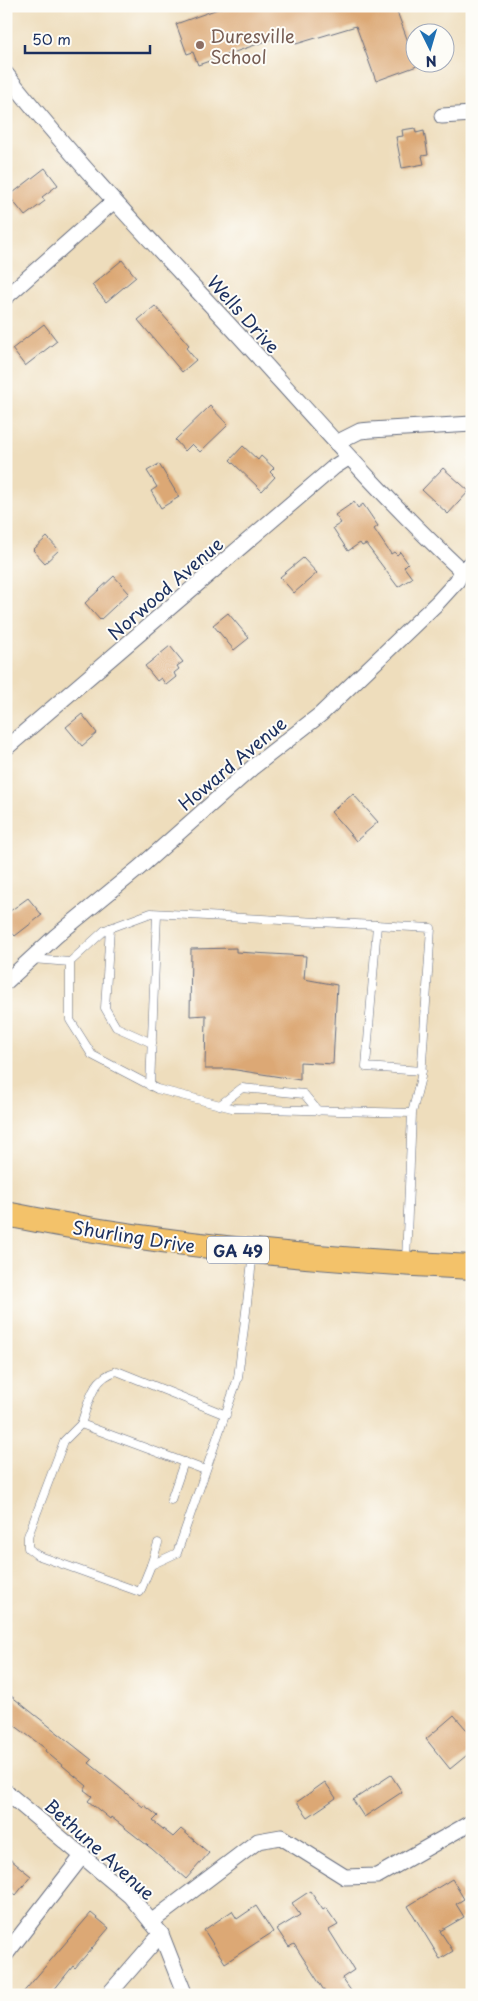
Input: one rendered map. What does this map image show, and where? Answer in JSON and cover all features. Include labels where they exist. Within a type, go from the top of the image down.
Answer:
[{"type":"main road","name":"Shurling Drive","points":[[6,1214],[212,1248],[406,1264],[472,1267]]},
{"type":"street","name":"Wells Drive","points":[[6,74],[38,115],[114,201],[348,458],[419,531],[467,567]]},
{"type":"street","points":[[442,116],[472,114]]},
{"type":"street","points":[[6,297],[114,201]]},
{"type":"street","points":[[336,443],[360,431],[472,424]]},
{"type":"street","name":"Norwood Avenue","points":[[6,748],[334,467],[348,458]]},
{"type":"street","name":"Howard Avenue","points":[[8,976],[32,959],[139,868],[253,767],[321,714],[437,603],[467,567]]},
{"type":"street","name":"Bethune Avenue","points":[[6,1792],[130,1896],[161,1934],[185,1995]]},
{"type":"street","points":[[151,1922],[258,1841],[281,1837],[345,1877],[377,1876],[472,1822]]},
{"type":"street","points":[[6,1954],[83,1855]]},
{"type":"street","points":[[108,1995],[161,1934]]},
{"type":"lane","points":[[32,959],[70,962],[105,930],[151,913],[431,928],[422,1071],[412,1113],[406,1264]]},
{"type":"lane","points":[[150,1086],[157,914]]},
{"type":"lane","points":[[377,925],[366,1067],[422,1071]]},
{"type":"lane","points":[[110,928],[104,1008],[116,1027],[152,1043]]},
{"type":"lane","points":[[70,962],[70,1020],[92,1055],[150,1086],[232,1108],[412,1113]]},
{"type":"lane","points":[[220,1105],[242,1088],[304,1094],[318,1111]]},
{"type":"lane","points":[[151,1565],[177,1553],[226,1415],[238,1378],[253,1252]]},
{"type":"lane","points":[[158,1543],[140,1592],[37,1555],[28,1548],[28,1536],[64,1440],[81,1424],[97,1382],[107,1374],[117,1371],[226,1415]]},
{"type":"lane","points":[[81,1424],[205,1470]]},
{"type":"lane","points":[[171,1500],[184,1462]]},
{"type":"building","points":[[226,6],[395,6],[406,36],[406,70],[376,81],[356,26],[296,44],[292,32],[198,65],[193,52],[187,54],[176,24]]},
{"type":"building","points":[[415,128],[416,133],[424,131],[428,155],[422,156],[424,164],[402,168],[396,137],[403,136],[402,130]]},
{"type":"building","points":[[45,168],[58,185],[42,197],[45,201],[25,216],[9,196]]},
{"type":"building","points":[[122,260],[136,277],[106,302],[92,285]]},
{"type":"building","points":[[155,306],[189,345],[186,348],[196,360],[182,372],[138,320]]},
{"type":"building","points":[[44,324],[57,341],[25,366],[12,349]]},
{"type":"building","points":[[210,406],[228,425],[200,452],[192,444],[185,451],[175,440]]},
{"type":"building","points":[[243,446],[258,460],[261,456],[274,468],[270,472],[275,477],[262,491],[230,460]]},
{"type":"building","points":[[159,464],[179,497],[161,508],[151,491],[157,487],[147,471]]},
{"type":"building","points":[[443,468],[469,491],[448,514],[422,490]]},
{"type":"building","points":[[354,502],[358,508],[363,504],[378,526],[374,529],[391,554],[394,552],[397,555],[400,552],[408,563],[404,567],[412,578],[398,587],[366,544],[362,546],[360,543],[348,551],[333,528],[341,523],[335,515]]},
{"type":"building","points":[[47,537],[59,550],[45,563],[33,550]]},
{"type":"building","points":[[303,558],[317,573],[294,593],[280,577]]},
{"type":"building","points":[[114,576],[129,593],[100,620],[85,603]]},
{"type":"building","points":[[228,613],[249,638],[234,650],[213,625]]},
{"type":"building","points":[[170,646],[183,662],[177,666],[179,669],[174,673],[176,677],[166,685],[161,678],[157,681],[145,666]]},
{"type":"building","points":[[82,714],[97,733],[82,746],[66,727]]},
{"type":"building","points":[[353,794],[378,822],[356,841],[331,812]]},
{"type":"building","points":[[28,898],[42,915],[15,936],[6,926],[6,914]]},
{"type":"building","points":[[236,948],[236,952],[306,956],[304,979],[337,985],[333,1064],[300,1062],[300,1080],[230,1069],[205,1069],[206,1015],[190,1016],[191,949]]},
{"type":"building","points":[[6,1692],[92,1760],[89,1763],[143,1807],[144,1805],[158,1816],[153,1821],[173,1837],[181,1829],[209,1853],[186,1879],[152,1849],[88,1801],[92,1796],[84,1790],[87,1786],[45,1751],[46,1749],[6,1719]]},
{"type":"building","points":[[454,1715],[472,1736],[472,1751],[450,1769],[426,1739]]},
{"type":"building","points":[[391,1775],[402,1792],[364,1817],[353,1800]]},
{"type":"building","points":[[325,1782],[336,1798],[308,1817],[297,1802]]},
{"type":"building","points":[[6,1856],[31,1876],[16,1895],[6,1887]]},
{"type":"building","points":[[452,1879],[464,1899],[456,1904],[464,1917],[440,1931],[453,1951],[440,1959],[408,1906]]},
{"type":"building","points":[[310,1891],[323,1910],[326,1908],[338,1925],[329,1930],[354,1970],[342,1978],[354,1995],[327,1995],[294,1944],[289,1947],[277,1929],[300,1915],[292,1903]]},
{"type":"building","points":[[256,1906],[273,1932],[225,1963],[204,1930],[232,1911],[237,1919]]},
{"type":"building","points":[[91,1913],[109,1928],[75,1968],[73,1966],[50,1995],[21,1995]]},
{"type":"place","name":"Duresville School","points":[[200,45]]}]
